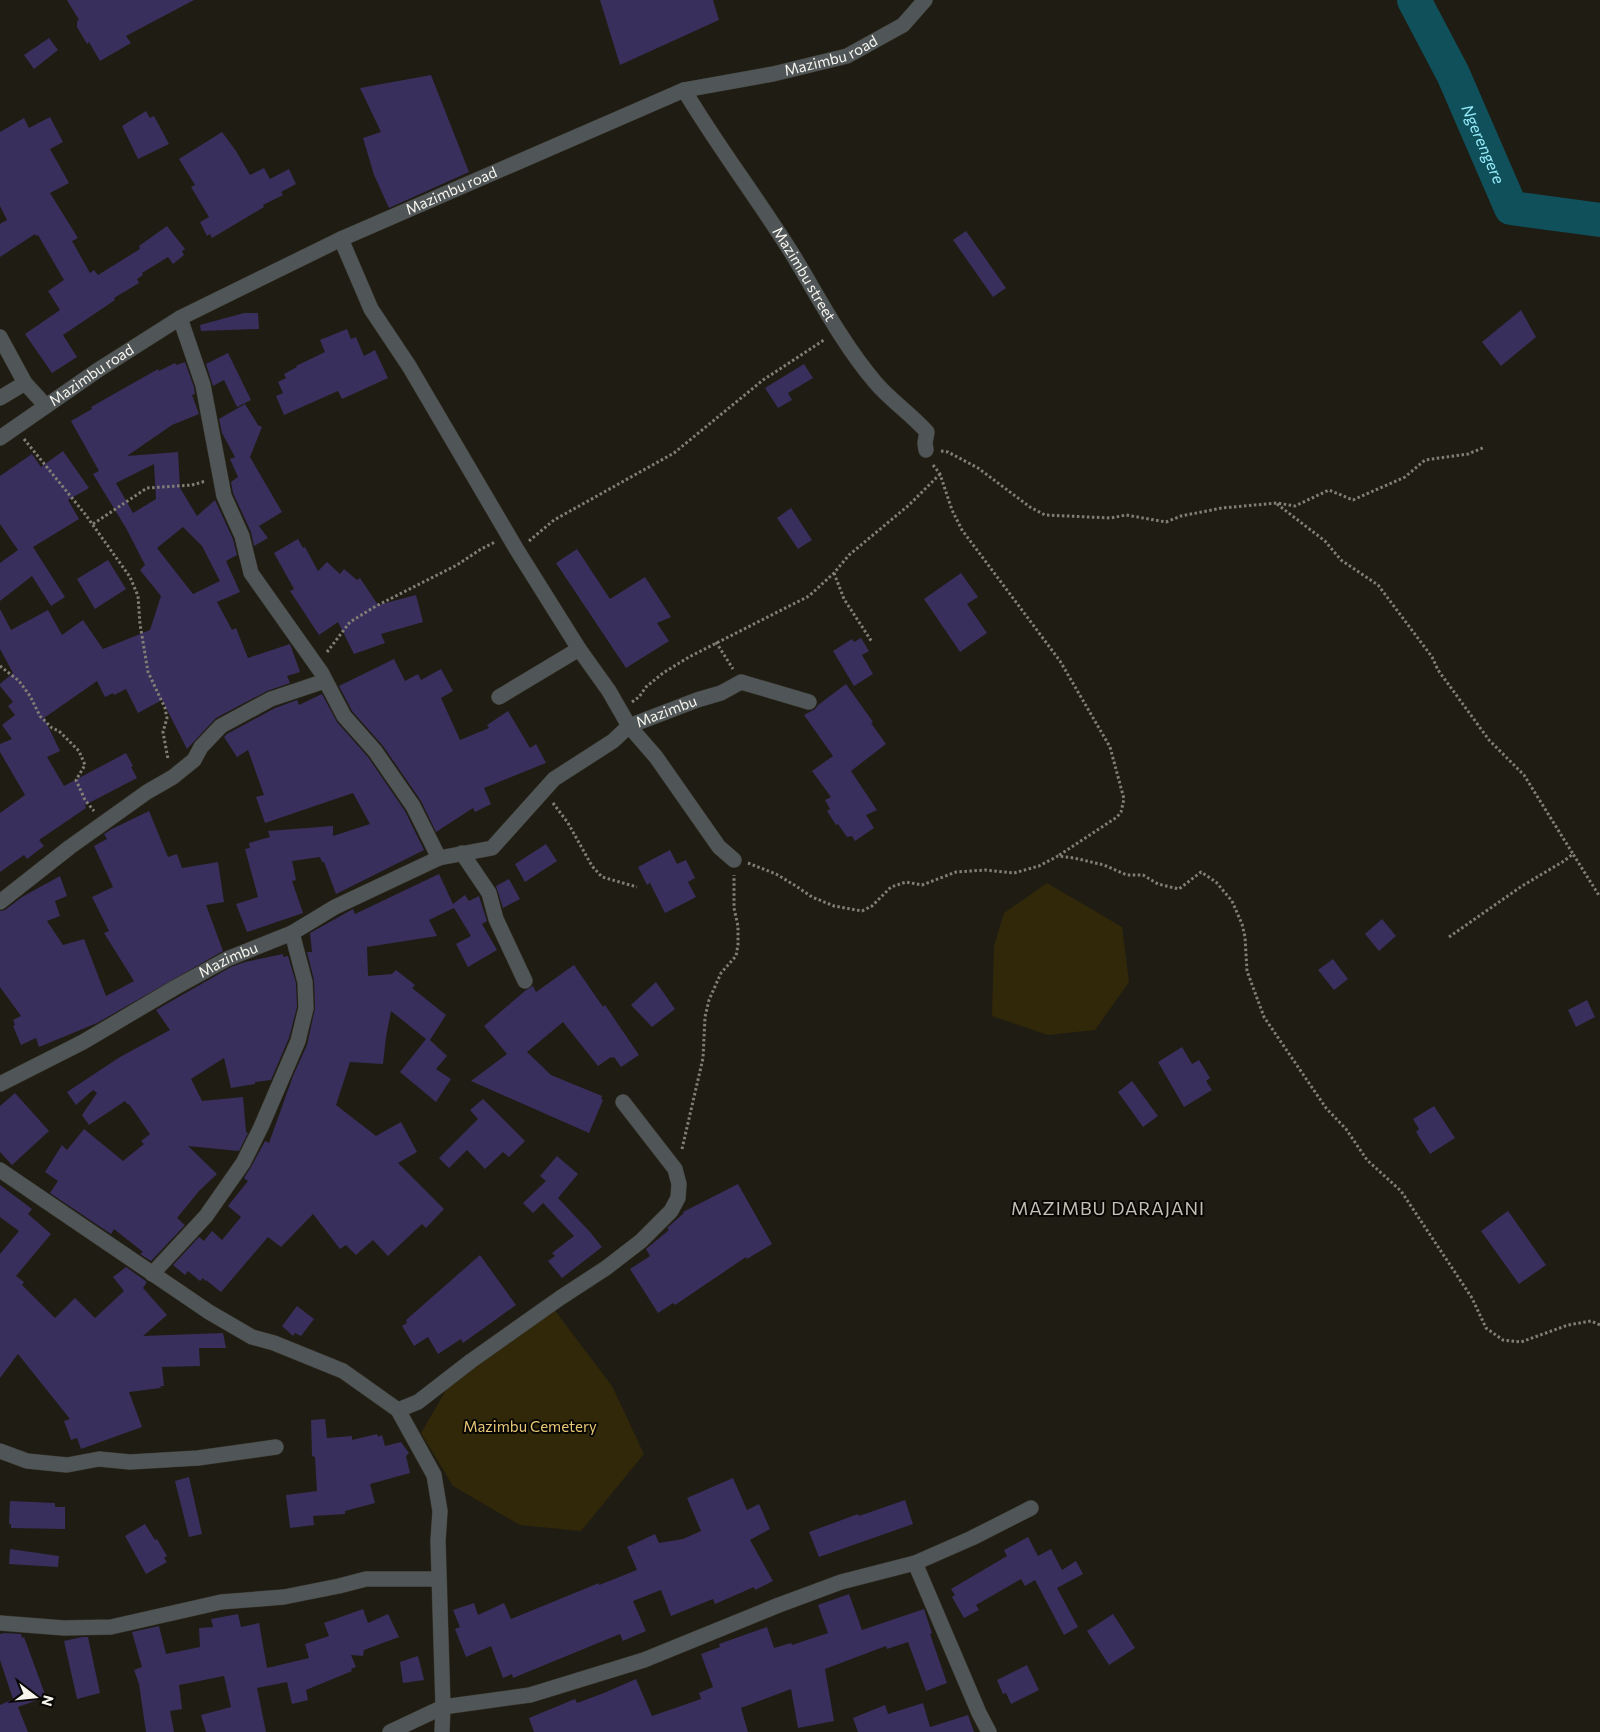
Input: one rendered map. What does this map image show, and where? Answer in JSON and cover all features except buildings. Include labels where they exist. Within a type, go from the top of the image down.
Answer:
[{"type":"street","name":"Mazimbu road","points":[[0,438],[98,370],[180,318],[341,239],[684,90],[773,74],[848,56],[903,25],[925,0]]},
{"type":"street","name":"Mazimbu street","points":[[684,90],[708,130],[792,254],[838,332],[876,384],[927,432],[926,450]]},
{"type":"street","points":[[341,239],[371,309],[410,366],[517,550],[579,649],[609,691],[627,723]]},
{"type":"street","points":[[180,318],[203,385],[224,496],[242,536],[251,573],[323,676],[344,716],[374,751],[413,806],[439,858]]},
{"type":"street","points":[[0,337],[25,382],[46,406]]},
{"type":"street","points":[[0,398],[25,382]]},
{"type":"street","points":[[499,697],[579,649]]},
{"type":"street","points":[[0,902],[70,847],[147,792],[173,777],[194,760],[201,748],[221,726],[271,699],[323,676]]},
{"type":"street","points":[[740,682],[809,702]]},
{"type":"street","name":"Mazimbu","points":[[0,1084],[83,1042],[227,959],[292,933],[335,907],[439,858],[492,848],[554,779],[613,741],[627,723],[720,693],[740,682]]},
{"type":"street","name":"Mazimbu","points":[[627,723],[656,757],[719,847],[734,860]]},
{"type":"street","points":[[462,853],[489,893],[496,919],[525,981]]},
{"type":"street","points":[[152,1274],[206,1216],[243,1163],[261,1127],[298,1041],[306,1008],[305,982],[292,933]]},
{"type":"street","points":[[398,1410],[418,1402],[471,1361],[606,1268],[640,1242],[671,1211],[678,1198],[679,1184],[675,1169],[623,1102]]},
{"type":"street","points":[[0,1170],[208,1312],[252,1337],[274,1343],[343,1371],[398,1410],[434,1475],[440,1511],[438,1541],[441,1608],[442,1732]]},
{"type":"street","points":[[0,1451],[27,1461],[67,1465],[99,1460],[130,1462],[198,1458],[276,1447]]},
{"type":"street","points":[[390,1732],[443,1707],[530,1695],[644,1660],[841,1582],[915,1563],[972,1538],[1031,1508]]},
{"type":"street","points":[[915,1563],[979,1713],[989,1732]]},
{"type":"street","points":[[0,1623],[64,1628],[111,1627],[222,1602],[284,1597],[366,1579],[439,1578]]},
{"type":"path","points":[[517,550],[554,520],[674,453],[763,380],[838,332]]},
{"type":"path","points":[[15,427],[85,514],[130,577],[138,596],[140,624],[148,672],[168,718],[163,732],[168,762],[173,777]]},
{"type":"path","points":[[675,1169],[680,1160],[703,1058],[705,1017],[708,1000],[721,973],[736,956],[738,926],[734,908],[734,860],[752,864],[776,874],[812,898],[834,906],[862,911],[872,906],[891,887],[906,882],[922,885],[956,872],[984,870],[1014,873],[1039,866],[1058,856],[1117,817],[1120,812],[1124,799],[1110,747],[1060,661],[962,530],[952,510],[940,474],[934,468],[926,450],[948,452],[978,468],[1030,507],[1045,515],[1111,518],[1126,516],[1166,522],[1181,516],[1222,508],[1277,503],[1295,506],[1329,490],[1353,500],[1405,477],[1425,460],[1468,454],[1485,447]]},
{"type":"path","points":[[627,723],[628,704],[663,673],[716,642],[810,596],[834,573],[848,555],[909,505],[940,474]]},
{"type":"path","points":[[93,524],[147,488],[192,485],[209,480]]},
{"type":"path","points":[[1277,503],[1325,541],[1341,560],[1378,585],[1432,657],[1438,670],[1488,740],[1524,775],[1600,897]]},
{"type":"path","points":[[323,676],[327,652],[350,622],[376,606],[456,566],[481,549],[508,535]]},
{"type":"path","points":[[834,573],[844,599],[872,642]]},
{"type":"path","points":[[716,642],[740,682]]},
{"type":"path","points":[[0,666],[19,681],[30,696],[40,716],[52,728],[60,731],[79,752],[85,765],[76,780],[85,800],[104,823]]},
{"type":"path","points":[[544,791],[568,822],[592,866],[602,877],[637,887]]},
{"type":"path","points":[[1449,937],[1522,886],[1573,854]]},
{"type":"path","points":[[1058,856],[1104,865],[1127,875],[1143,875],[1158,884],[1179,889],[1201,872],[1216,882],[1232,901],[1242,924],[1245,937],[1247,972],[1264,1017],[1326,1108],[1346,1129],[1367,1160],[1401,1192],[1472,1298],[1486,1328],[1504,1340],[1520,1342],[1568,1325],[1592,1322],[1600,1325]]},
{"type":"green space","points":[[1047,883],[1122,927],[1129,982],[1095,1030],[1048,1035],[992,1016],[994,946],[1004,913]]},
{"type":"green space","name":"Mazimbu Cemetery","points":[[553,1308],[612,1386],[644,1454],[581,1531],[520,1525],[453,1486],[421,1433],[463,1361]]},
{"type":"waterway","name":"Ngerengere","points":[[1414,0],[1453,74],[1511,208],[1600,220]]},
{"type":"district","name":"MAZIMBU DARAJANI","points":[[1108,1209]]}]
